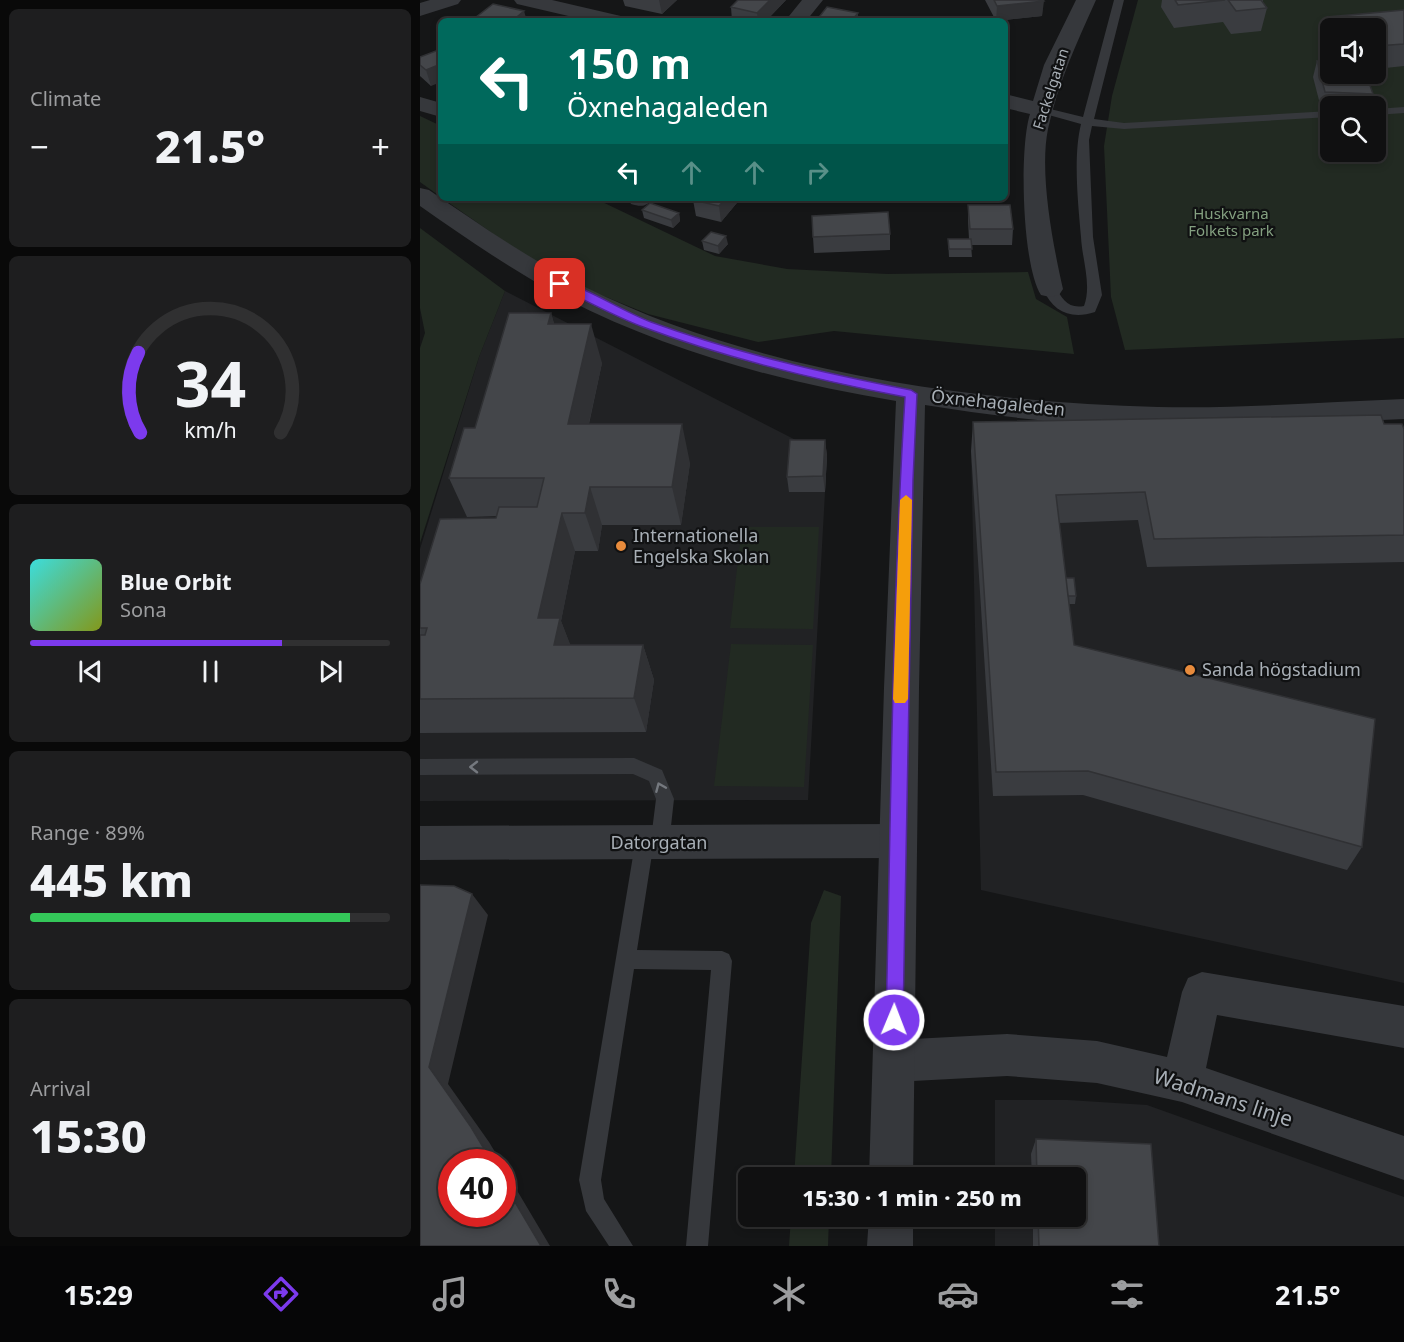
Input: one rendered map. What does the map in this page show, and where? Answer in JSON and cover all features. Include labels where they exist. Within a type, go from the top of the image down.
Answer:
[{"type":"street","points":[[420,10],[451,0]]},
{"type":"street","points":[[524,0],[605,18]]},
{"type":"street","points":[[798,18],[813,0]]},
{"type":"street","name":"Fackelgatan","points":[[1050,289],[1042,251],[1034,171],[1036,131],[1056,65],[1086,0]]},
{"type":"street","points":[[1008,102],[1042,110]]},
{"type":"street","points":[[420,104],[438,109]]},
{"type":"street","name":"Öxnehagaleden","points":[[420,195],[523,264],[578,294],[646,324],[814,375],[911,394],[1022,407],[1170,417],[1404,409]]},
{"type":"street","points":[[891,1167],[906,480],[911,394]]},
{"type":"street","name":"Datorgatan","points":[[420,843],[652,844],[898,841]]},
{"type":"street","points":[[1182,1081],[1202,992],[1404,1027]]},
{"type":"street","name":"Wadmans linje","points":[[894,1061],[1007,1055],[1097,1062],[1182,1081],[1404,1158]]},
{"type":"street","points":[[890,1246],[891,1227]]},
{"type":"lane","points":[[1050,289],[1053,299],[1072,312],[1090,309],[1095,295],[1087,237],[1082,161],[1083,140],[1119,0]]},
{"type":"lane","points":[[1042,110],[1087,122],[1124,126],[1320,115]]},
{"type":"lane","points":[[1386,111],[1404,110]]},
{"type":"lane","points":[[420,767],[634,766],[656,776],[665,798],[625,959],[590,1180],[594,1203],[622,1246]]},
{"type":"lane","points":[[625,959],[722,961],[697,1246]]},
{"type":"shaded area","name":"Internationella Engelska Skolan","points":[[505,291],[827,456],[808,800],[420,801],[420,549],[479,357]]},
{"type":"shaded area","name":"Sanda högstadium","points":[[1404,436],[1404,983],[981,890],[971,451],[976,443]]},
{"type":"shaded area","points":[[995,1100],[1068,1100],[1147,1105],[1404,1197],[1404,1246],[995,1246],[995,1227],[1086,1227],[1086,1167],[995,1167]]},
{"type":"green space","name":"Huskvarna Folkets park","points":[[1138,0],[1404,0],[1404,338],[1125,350],[1111,297],[1104,146],[1112,96]]},
{"type":"green space","points":[[420,116],[438,125],[438,195],[420,182]]},
{"type":"green space","points":[[446,201],[600,201],[715,256],[787,269],[887,274],[1028,272],[1036,299],[1067,317],[1074,354],[834,331],[758,342],[648,314],[584,288],[528,258]]},
{"type":"green space","points":[[420,228],[505,291],[479,357],[420,543],[420,348],[425,333],[420,308]]},
{"type":"green space","points":[[742,527],[819,527],[813,629],[730,628]]},
{"type":"green space","points":[[731,644],[813,645],[804,787],[714,786]]},
{"type":"green space","points":[[824,890],[841,896],[831,1167],[795,1167],[811,923]]},
{"type":"green space","points":[[790,1227],[829,1227],[828,1246],[789,1246]]},
{"type":"building","points":[[738,0],[770,0],[757,13],[731,7]]},
{"type":"building","points":[[994,0],[1043,0],[1044,1],[997,6]]},
{"type":"building","points":[[1175,0],[1225,0],[1178,5]]},
{"type":"building","points":[[1228,0],[1261,0],[1267,8],[1236,11]]},
{"type":"building","points":[[493,4],[524,11],[516,18],[475,18]]},
{"type":"building","points":[[827,7],[858,13],[854,18],[818,18]]},
{"type":"building","points":[[1404,10],[1404,44],[1386,45],[1386,18],[1328,17]]},
{"type":"building","points":[[438,50],[438,65],[426,70],[420,65],[420,57]]},
{"type":"building","points":[[1323,84],[1370,84],[1373,94],[1325,92]]},
{"type":"building","points":[[697,201],[723,201],[719,206]]},
{"type":"building","points":[[650,203],[679,213],[671,220],[642,210]]},
{"type":"building","points":[[968,205],[1010,205],[1013,229],[970,229]]},
{"type":"building","points":[[888,212],[890,234],[813,237],[812,216]]},
{"type":"building","points":[[711,232],[726,236],[718,246],[702,241]]},
{"type":"building","points":[[948,239],[971,239],[972,249],[949,249]]},
{"type":"building","points":[[509,313],[551,313],[548,324],[591,324],[568,424],[682,424],[672,487],[590,487],[585,513],[562,513],[538,618],[560,618],[554,645],[643,645],[634,698],[420,699],[420,635],[425,635],[427,628],[420,628],[420,584],[440,519],[496,518],[499,507],[537,507],[544,478],[449,478],[464,428],[475,428]]},
{"type":"building","points":[[1381,415],[1384,424],[1402,424],[1404,429],[1404,535],[1154,539],[1145,492],[1056,495],[1074,645],[1375,719],[1362,847],[1088,771],[996,772],[973,422]]},
{"type":"building","points":[[790,440],[825,440],[823,476],[787,477]]},
{"type":"building","points":[[1066,578],[1074,578],[1076,596],[1068,596]]},
{"type":"building","points":[[420,885],[454,886],[472,894],[429,1067],[484,1149],[438,1149],[438,1227],[516,1227],[516,1204],[541,1246],[420,1246]]},
{"type":"building","points":[[1036,1139],[1151,1144],[1159,1246],[1039,1246],[1038,1227],[1086,1227],[1086,1167],[1037,1167]]},
{"type":"slow traffic","points":[[900,699],[906,500]]},
{"type":"place","name":"Internationella Engelska Skolan","points":[[621,546]]},
{"type":"place","name":"Sanda högstadium","points":[[1190,670]]},
{"type":"route","points":[[560,284],[646,324],[726,350],[814,375],[911,394],[906,480],[894,1020]]}]
